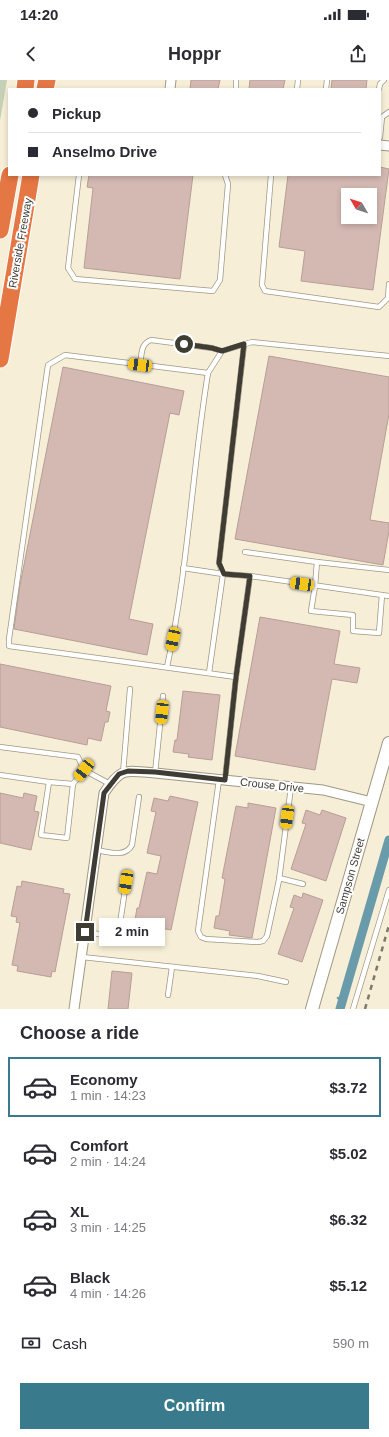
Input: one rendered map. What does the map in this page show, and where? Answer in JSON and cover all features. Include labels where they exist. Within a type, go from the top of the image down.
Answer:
[{"type":"highway","name":"Riverside Freeway","points":[[0,230],[10,176]]},
{"type":"highway","name":"Riverside Freeway","points":[[0,359],[31,176]]},
{"type":"street","name":"Sampson Street","points":[[312,1009],[389,743]]},
{"type":"street","name":"Crouse Drive","points":[[123,773],[128,771],[155,772],[322,790],[372,802]]},
{"type":"street","points":[[74,1009],[104,793],[119,774],[123,773]]},
{"type":"lane","points":[[381,116],[389,112]]},
{"type":"lane","points":[[79,176],[68,268],[75,279],[213,291],[220,280],[228,184],[226,176]]},
{"type":"lane","points":[[271,176],[262,285],[265,291],[379,307],[388,298],[389,284]]},
{"type":"lane","points":[[140,365],[143,345],[146,341],[151,340],[212,348],[222,351],[252,342],[389,356]]},
{"type":"lane","points":[[209,673],[224,574],[219,563],[244,344]]},
{"type":"lane","points":[[167,667],[176,625],[201,417],[208,373],[222,351]]},
{"type":"lane","points":[[208,373],[65,355],[48,365],[9,646],[236,677]]},
{"type":"lane","points":[[245,552],[389,570]]},
{"type":"lane","points":[[317,562],[311,611],[353,615],[353,632],[379,633],[382,595]]},
{"type":"lane","points":[[183,568],[389,596]]},
{"type":"lane","points":[[250,576],[222,780],[198,931],[199,934],[206,939],[258,942],[263,941],[267,936],[279,878],[291,787]]},
{"type":"lane","points":[[123,773],[130,689]]},
{"type":"lane","points":[[155,772],[163,696]]},
{"type":"lane","points":[[0,747],[78,757],[84,770],[110,784]]},
{"type":"lane","points":[[49,782],[41,835],[67,838],[73,784],[84,770]]},
{"type":"lane","points":[[0,775],[73,784]]},
{"type":"lane","points":[[96,850],[121,853],[129,850],[132,845],[139,797]]},
{"type":"lane","points":[[279,878],[303,884]]},
{"type":"lane","points":[[118,937],[126,882]]},
{"type":"lane","points":[[353,1009],[389,890]]},
{"type":"lane","points":[[85,932],[146,942]]},
{"type":"lane","points":[[82,957],[258,976],[286,982]]},
{"type":"lane","points":[[168,995],[172,967]]},
{"type":"green space","points":[[0,80],[7,80],[0,121]]},
{"type":"building","points":[[191,80],[220,80],[218,88],[190,88]]},
{"type":"building","points":[[250,80],[285,80],[283,88],[249,88]]},
{"type":"building","points":[[332,80],[367,80],[366,88],[331,88]]},
{"type":"building","points":[[381,167],[389,169],[373,290],[301,281],[305,251],[279,247],[288,176],[381,176]]},
{"type":"building","points":[[89,176],[193,176],[180,279],[84,268],[93,188],[87,187]]},
{"type":"building","points":[[269,356],[389,377],[389,414],[370,520],[389,523],[383,565],[235,539]]},
{"type":"building","points":[[63,367],[184,391],[179,415],[170,413],[129,619],[153,624],[147,655],[14,629],[20,585]]},
{"type":"building","points":[[260,617],[340,631],[334,664],[360,668],[357,683],[332,679],[315,770],[235,756]]},
{"type":"building","points":[[0,664],[111,686],[106,711],[110,712],[108,722],[105,722],[101,741],[88,738],[87,745],[0,727]]},
{"type":"building","points":[[183,691],[220,695],[212,760],[188,757],[189,754],[173,752],[175,740],[177,740]]},
{"type":"building","points":[[0,793],[23,798],[24,793],[37,796],[34,811],[39,812],[31,850],[0,843]]},
{"type":"building","points":[[170,796],[198,802],[171,930],[150,926],[151,923],[135,920],[147,872],[157,874],[161,856],[147,853],[156,812],[151,811],[154,798],[168,801]]},
{"type":"building","points":[[248,803],[276,808],[252,938],[229,935],[230,931],[214,928],[216,916],[219,916],[225,879],[222,878],[236,806],[248,808]]},
{"type":"building","points":[[306,810],[320,815],[322,810],[346,818],[326,881],[291,869],[306,824],[302,823]]},
{"type":"building","points":[[22,881],[64,889],[63,893],[70,894],[55,972],[52,971],[51,977],[17,971],[18,966],[12,965],[20,923],[16,922],[17,917],[11,916],[17,886],[21,887]]},
{"type":"building","points":[[303,893],[323,900],[302,962],[278,954],[294,908],[290,907],[294,895],[302,898]]},
{"type":"building","points":[[112,971],[132,973],[128,1009],[108,1009]]},
{"type":"waterway","points":[[340,1009],[389,840]]},
{"type":"waterway","points":[[338,998],[343,1000]]},
{"type":"railway","points":[[365,1009],[389,925]]},
{"type":"route","points":[[85,932],[104,793],[119,774],[128,771],[155,772],[225,780],[236,677],[250,576],[224,574],[219,563],[244,344],[222,351],[184,344]]}]
